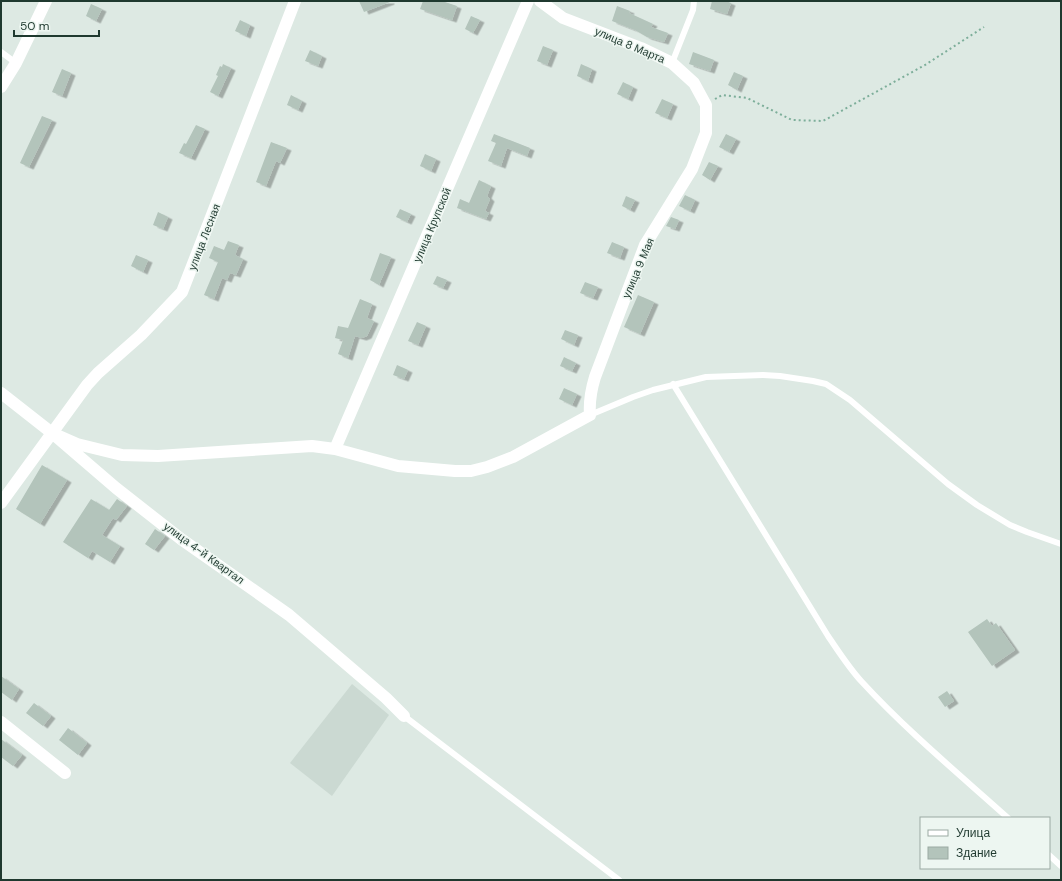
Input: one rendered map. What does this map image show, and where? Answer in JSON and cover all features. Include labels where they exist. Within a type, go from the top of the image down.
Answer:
[{"type":"street","points":[[1,87],[16,63],[46,1]]},
{"type":"street","name":"улица Лесная","points":[[1,503],[72,403],[98,373],[141,334],[182,292],[294,1]]},
{"type":"street","name":"улица Крупской","points":[[335,449],[528,1]]},
{"type":"street","name":"улица 8 Марта","points":[[540,1],[563,18],[641,48],[672,63],[694,83],[706,105]]},
{"type":"street","name":"улица 9 Мая","points":[[590,415],[589,405],[595,377],[645,245],[692,169],[706,134],[706,105]]},
{"type":"street","name":"улица 4-й Квартал","points":[[1,393],[52,433],[116,488],[289,615],[386,698],[404,716]]},
{"type":"street","points":[[52,433],[77,444],[122,455],[158,456],[312,446],[335,449],[398,466],[471,471],[487,467],[513,457],[590,415]]},
{"type":"street","points":[[1,722],[65,773]]},
{"type":"lane","points":[[672,63],[693,10],[694,1]]},
{"type":"lane","points":[[1,52],[16,63]]},
{"type":"lane","points":[[590,415],[633,397],[673,384],[706,377],[763,375],[799,378],[826,384],[850,400],[948,484],[977,505],[1010,525],[1061,544]]},
{"type":"lane","points":[[673,384],[824,629],[851,668],[862,682],[902,722],[1007,817]]},
{"type":"lane","points":[[404,716],[619,880]]},
{"type":"lane","points":[[1050,856],[1061,866]]},
{"type":"path","points":[[706,105],[722,95],[747,98],[792,120],[823,121],[925,65],[984,27]]},
{"type":"shaded area","points":[[352,684],[389,715],[332,796],[290,763]]},
{"type":"building","points":[[359,1],[390,1],[390,2],[364,12]]},
{"type":"building","points":[[423,1],[442,1],[457,6],[452,20],[420,9]]},
{"type":"building","points":[[712,1],[726,1],[731,3],[727,14],[710,9]]},
{"type":"building","points":[[91,4],[102,9],[96,21],[86,16]]},
{"type":"building","points":[[617,6],[630,11],[629,13],[653,24],[651,27],[668,33],[664,42],[647,37],[635,30],[612,21]]},
{"type":"building","points":[[471,16],[480,20],[473,33],[465,29]]},
{"type":"building","points":[[240,20],[250,25],[246,36],[235,31]]},
{"type":"building","points":[[543,46],[553,50],[547,65],[537,61]]},
{"type":"building","points":[[310,50],[322,56],[318,66],[305,61]]},
{"type":"building","points":[[693,52],[714,60],[710,71],[689,64]]},
{"type":"building","points":[[223,64],[231,68],[218,96],[210,92],[218,76],[216,75],[220,66],[222,67]]},
{"type":"building","points":[[581,64],[592,69],[588,81],[577,76]]},
{"type":"building","points":[[62,69],[71,73],[62,96],[52,92]]},
{"type":"building","points":[[734,72],[743,76],[737,90],[728,85]]},
{"type":"building","points":[[623,82],[633,87],[628,99],[617,94]]},
{"type":"building","points":[[291,95],[302,101],[298,110],[287,105]]},
{"type":"building","points":[[662,99],[673,104],[667,118],[655,113]]},
{"type":"building","points":[[42,116],[52,120],[29,167],[20,163]]},
{"type":"building","points":[[196,125],[205,129],[191,158],[179,153],[184,143],[186,144]]},
{"type":"building","points":[[494,134],[530,148],[527,156],[507,148],[501,166],[488,161],[496,143],[491,141]]},
{"type":"building","points":[[726,134],[736,139],[729,152],[719,147]]},
{"type":"building","points":[[271,142],[287,148],[280,163],[276,161],[266,186],[256,182]]},
{"type":"building","points":[[425,154],[436,159],[431,171],[420,166]]},
{"type":"building","points":[[709,162],[718,166],[710,180],[702,175]]},
{"type":"building","points":[[479,180],[491,186],[487,196],[490,199],[485,211],[489,213],[486,219],[457,208],[460,199],[469,203]]},
{"type":"building","points":[[685,195],[695,200],[690,211],[679,206]]},
{"type":"building","points":[[626,196],[635,200],[630,210],[622,206]]},
{"type":"building","points":[[400,209],[411,214],[407,222],[396,217]]},
{"type":"building","points":[[158,212],[168,217],[163,229],[153,225]]},
{"type":"building","points":[[671,217],[679,220],[675,229],[666,226]]},
{"type":"building","points":[[228,241],[239,245],[235,255],[243,259],[236,275],[230,273],[227,280],[222,278],[214,299],[204,295],[218,262],[209,258],[214,246],[224,250]]},
{"type":"building","points":[[612,242],[624,247],[620,258],[607,253]]},
{"type":"building","points":[[380,253],[391,257],[379,285],[370,280]]},
{"type":"building","points":[[136,255],[148,260],[143,272],[131,266]]},
{"type":"building","points":[[437,276],[447,280],[443,288],[433,284]]},
{"type":"building","points":[[585,282],[598,287],[593,298],[580,293]]},
{"type":"building","points":[[638,295],[654,302],[640,334],[624,327]]},
{"type":"building","points":[[360,299],[372,304],[367,318],[374,321],[367,336],[362,338],[355,336],[348,358],[338,354],[343,340],[335,338],[338,326],[348,328]]},
{"type":"building","points":[[417,322],[426,326],[418,345],[408,341]]},
{"type":"building","points":[[565,330],[578,335],[574,345],[561,339]]},
{"type":"building","points":[[564,357],[576,363],[572,371],[560,366]]},
{"type":"building","points":[[397,365],[408,370],[404,379],[393,375]]},
{"type":"building","points":[[564,388],[577,394],[572,405],[559,399]]},
{"type":"building","points":[[42,465],[67,480],[40,524],[16,509]]},
{"type":"building","points":[[91,499],[109,510],[117,499],[127,506],[116,520],[113,518],[102,535],[120,546],[110,562],[92,551],[88,558],[63,542]]},
{"type":"building","points":[[155,529],[165,536],[154,550],[145,544]]},
{"type":"building","points":[[987,619],[992,626],[996,623],[1015,650],[992,666],[968,632]]},
{"type":"building","points":[[1,676],[19,689],[12,700],[1,692]]},
{"type":"building","points":[[947,691],[954,701],[945,707],[938,697]]},
{"type":"building","points":[[34,703],[51,716],[43,726],[26,713]]},
{"type":"building","points":[[68,728],[87,743],[78,755],[59,740]]},
{"type":"building","points":[[1,739],[22,755],[13,766],[1,757]]}]
